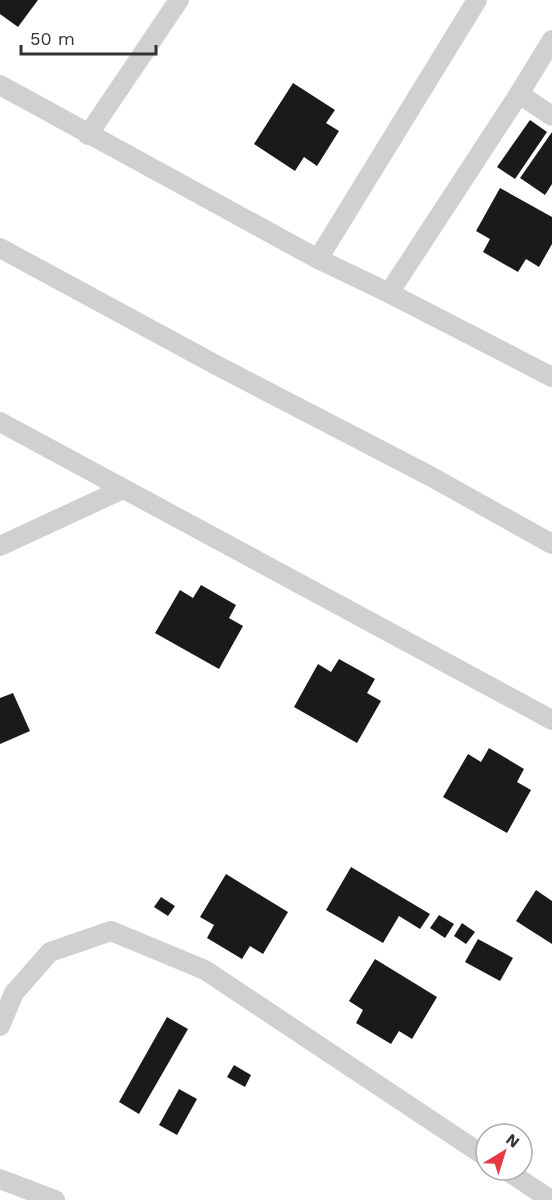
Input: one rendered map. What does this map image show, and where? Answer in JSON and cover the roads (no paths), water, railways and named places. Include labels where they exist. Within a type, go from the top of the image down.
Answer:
[{"type":"street","points":[[88,135],[179,0]]},
{"type":"street","points":[[318,259],[477,0]]},
{"type":"street","points":[[389,292],[552,40]]},
{"type":"street","points":[[0,85],[318,259],[389,292],[552,376]]},
{"type":"street","points":[[519,94],[552,116]]},
{"type":"street","points":[[0,248],[218,366],[430,476],[552,544]]},
{"type":"street","points":[[0,422],[552,720]]},
{"type":"street","points":[[0,546],[123,489]]},
{"type":"street","points":[[0,1026],[14,993],[50,952],[111,931],[205,970],[474,1148]]},
{"type":"street","points":[[0,1179],[56,1200]]},
{"type":"street","points":[[524,1182],[551,1200]]}]
